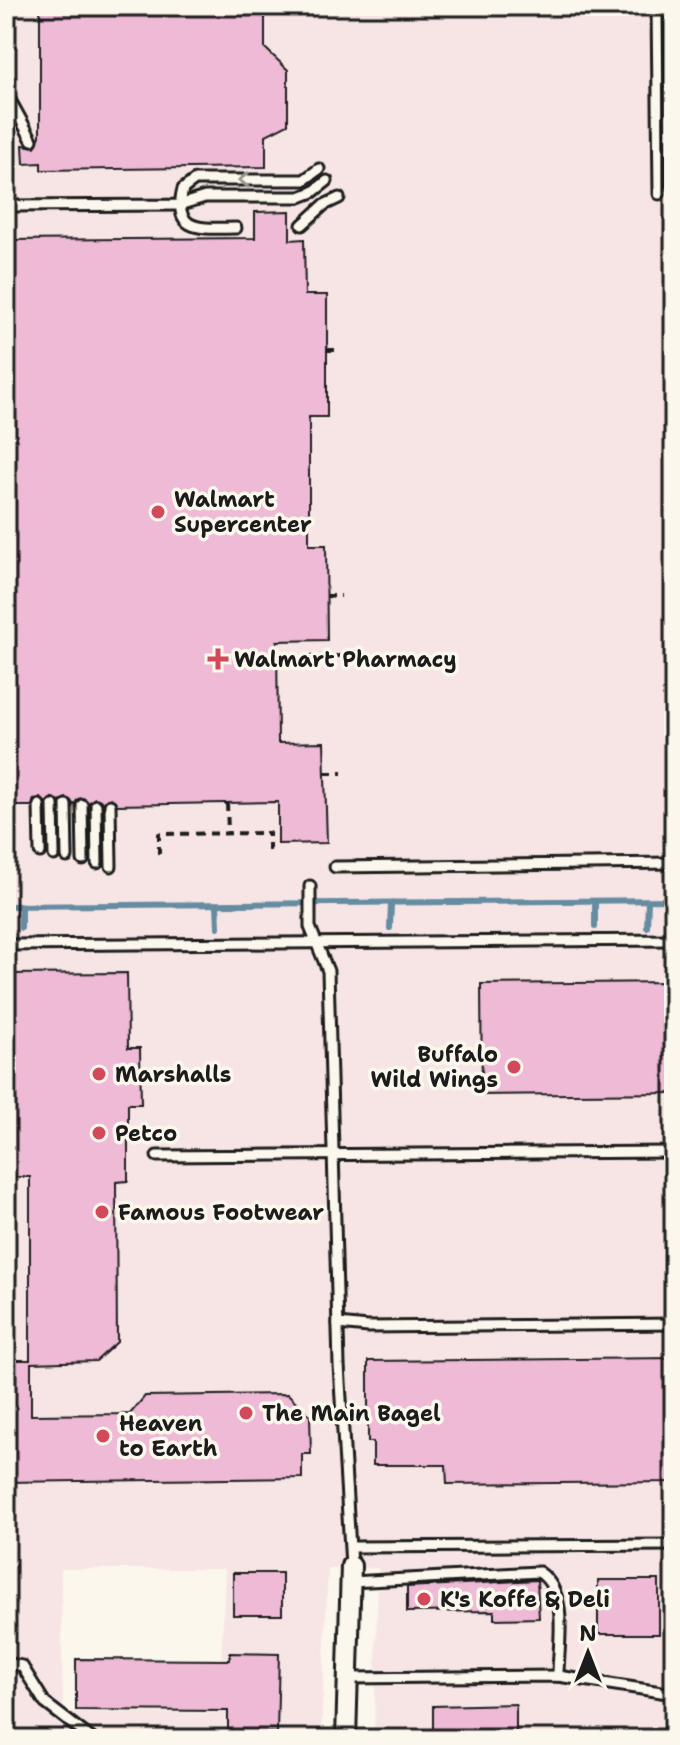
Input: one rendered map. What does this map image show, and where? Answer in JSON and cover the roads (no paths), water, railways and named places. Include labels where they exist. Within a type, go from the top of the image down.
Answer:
[{"type":"street","points":[[346,1739],[351,1574]]},
{"type":"lane","points":[[657,6],[659,194]]},
{"type":"lane","points":[[6,93],[32,140]]},
{"type":"lane","points":[[236,228],[196,228],[185,221],[179,205],[183,189],[195,180],[304,180],[319,169]]},
{"type":"lane","points":[[6,206],[179,205],[205,197],[300,197],[327,181]]},
{"type":"lane","points":[[302,225],[324,205],[339,198]]},
{"type":"lane","points":[[39,805],[40,852]]},
{"type":"lane","points":[[53,805],[54,855]]},
{"type":"lane","points":[[66,805],[67,857]]},
{"type":"lane","points":[[82,805],[83,860]]},
{"type":"lane","points":[[96,805],[97,863]]},
{"type":"lane","points":[[110,805],[111,866]]},
{"type":"lane","points":[[335,867],[674,863]]},
{"type":"lane","points":[[310,886],[310,927],[328,971],[338,1324],[352,1547],[351,1574],[539,1572],[552,1581],[559,1599],[558,1676]]},
{"type":"lane","points":[[6,945],[674,940]]},
{"type":"lane","points":[[157,1156],[674,1152]]},
{"type":"lane","points":[[338,1324],[368,1327],[674,1324]]},
{"type":"lane","points":[[352,1547],[674,1545]]},
{"type":"lane","points":[[6,1663],[22,1666],[45,1703],[92,1739]]},
{"type":"lane","points":[[349,1678],[558,1676],[674,1694]]},
{"type":"waterway","points":[[6,906],[674,900]]},
{"type":"waterway","points":[[595,901],[595,927]]},
{"type":"waterway","points":[[647,927],[648,901]]},
{"type":"waterway","points":[[390,928],[391,904]]},
{"type":"waterway","points":[[217,905],[218,927]]},
{"type":"waterway","points":[[21,908],[21,928]]},
{"type":"place","name":"Walmart Supercenter","points":[[158,512]]},
{"type":"place","name":"Walmart Pharmacy","points":[[218,659]]},
{"type":"place","name":"Buffalo Wild Wings","points":[[514,1067]]},
{"type":"place","name":"Marshalls","points":[[99,1074]]},
{"type":"place","name":"Petco","points":[[99,1133]]},
{"type":"place","name":"Famous Footwear","points":[[102,1212]]},
{"type":"place","name":"The Main Bagel","points":[[246,1413]]},
{"type":"place","name":"Heaven to Earth","points":[[103,1436]]},
{"type":"place","name":"K's Koffe & Deli","points":[[424,1599]]}]
